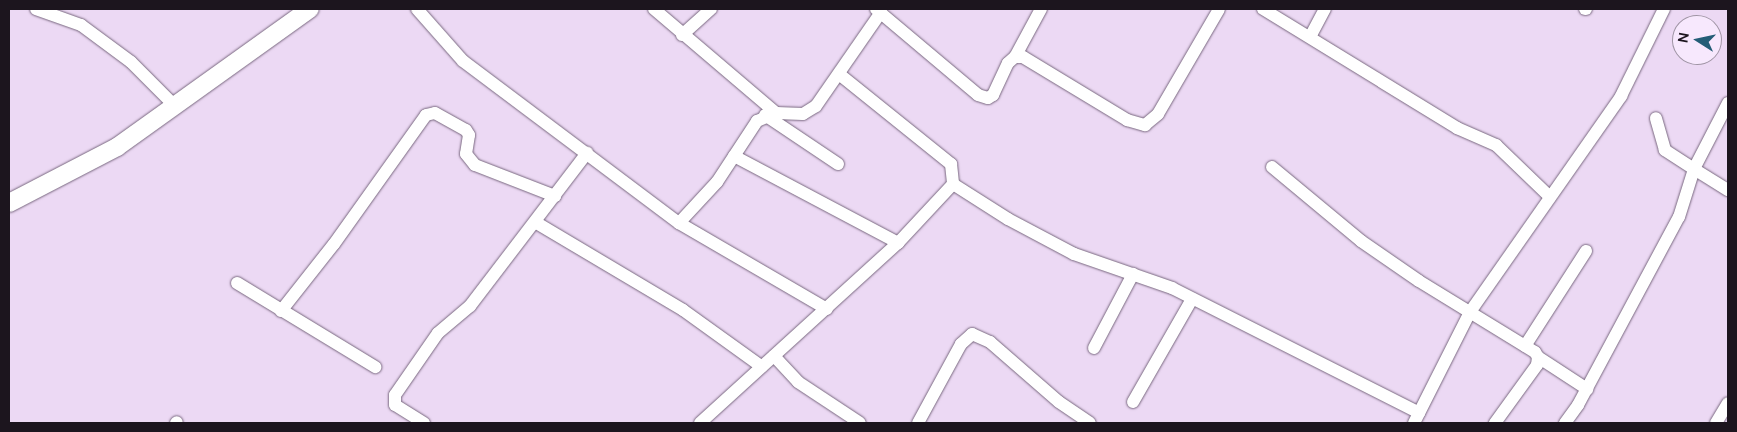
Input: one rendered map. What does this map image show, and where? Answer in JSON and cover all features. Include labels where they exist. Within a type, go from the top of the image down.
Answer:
[{"type":"main road","points":[[9,203],[117,147],[310,9]]},
{"type":"street","points":[[36,9],[81,25],[131,62],[174,105]]},
{"type":"street","points":[[418,9],[463,61],[680,223],[827,309]]},
{"type":"street","points":[[654,9],[771,114],[838,164]]},
{"type":"street","points":[[682,35],[711,9]]},
{"type":"street","points":[[680,223],[717,182],[757,122],[771,114],[804,114],[816,106],[839,74],[879,10],[978,95],[988,98],[993,95],[1008,63],[1015,57],[1041,9]]},
{"type":"street","points":[[1015,57],[1023,57],[1126,120],[1145,125],[1158,114],[1219,9]]},
{"type":"street","points":[[1263,9],[1457,128],[1496,145],[1550,197]]},
{"type":"street","points":[[1310,37],[1325,9]]},
{"type":"street","points":[[953,184],[1008,219],[1074,254],[1133,274],[1192,299],[1416,418],[1470,312],[1621,96],[1664,9]]},
{"type":"street","points":[[700,423],[898,243],[953,184],[951,164],[839,74]]},
{"type":"street","points":[[1565,423],[1587,389],[1679,218],[1694,169],[1723,128],[1728,104]]},
{"type":"street","points":[[281,311],[334,244],[426,115],[435,113],[466,130],[469,135],[466,154],[475,165],[555,196]]},
{"type":"street","points":[[1656,118],[1665,150],[1728,190]]},
{"type":"street","points":[[424,423],[395,405],[395,395],[438,333],[470,306],[587,152]]},
{"type":"street","points":[[734,156],[898,243]]},
{"type":"street","points":[[1272,167],[1361,241],[1525,346],[1538,358],[1587,389]]},
{"type":"street","points":[[535,222],[683,310],[762,367]]},
{"type":"street","points":[[1525,346],[1586,252]]},
{"type":"street","points":[[1094,348],[1133,274]]},
{"type":"street","points":[[237,283],[374,367]]},
{"type":"street","points":[[1133,402],[1192,299]]},
{"type":"street","points":[[918,423],[961,344],[972,334],[990,342],[1059,402],[1090,423]]},
{"type":"street","points":[[774,356],[798,382],[860,423]]},
{"type":"street","points":[[1496,423],[1538,358]]},
{"type":"street","points":[[1716,423],[1728,403]]}]
